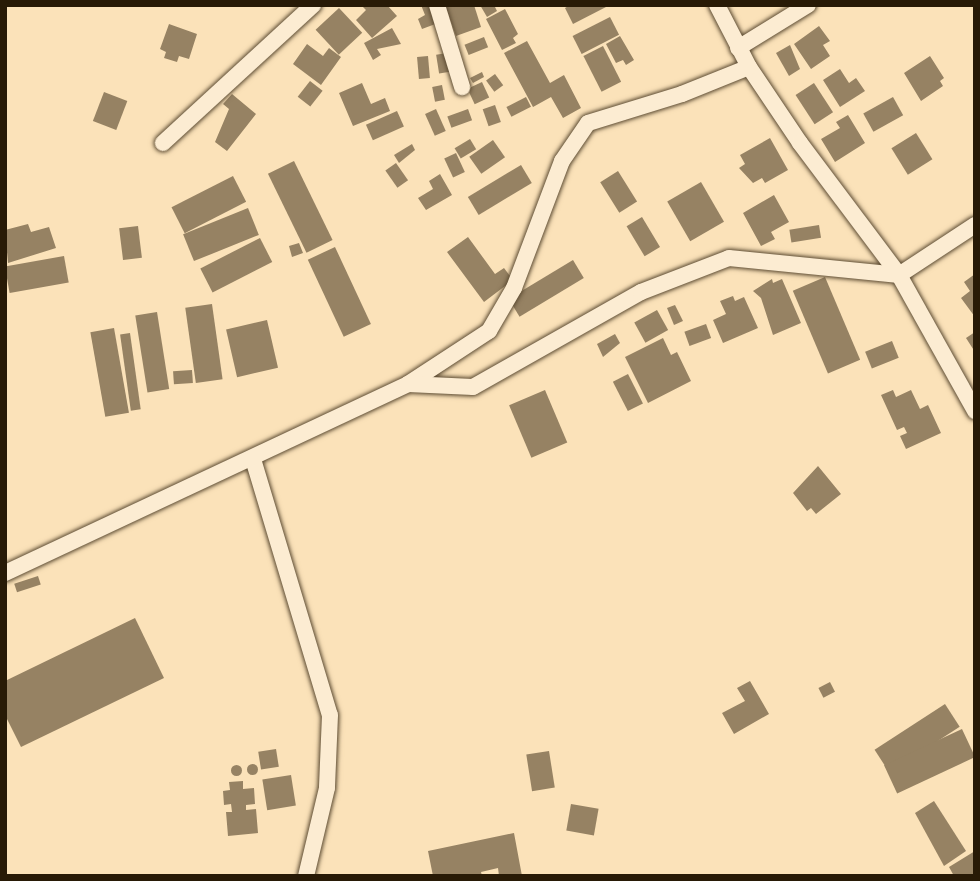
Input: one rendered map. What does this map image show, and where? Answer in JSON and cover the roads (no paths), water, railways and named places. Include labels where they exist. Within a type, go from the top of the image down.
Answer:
[{"type":"street","points":[[163,143],[313,5]]},
{"type":"street","points":[[437,5],[462,86]]},
{"type":"street","points":[[717,5],[749,67],[899,275],[975,411]]},
{"type":"street","points":[[738,48],[808,5]]},
{"type":"street","points":[[5,573],[408,384],[489,331],[514,288],[562,161],[588,123],[682,94],[749,67]]},
{"type":"street","points":[[408,384],[473,387],[641,292],[729,258],[899,275],[975,225]]},
{"type":"street","points":[[253,458],[330,715],[327,788],[306,876]]}]
